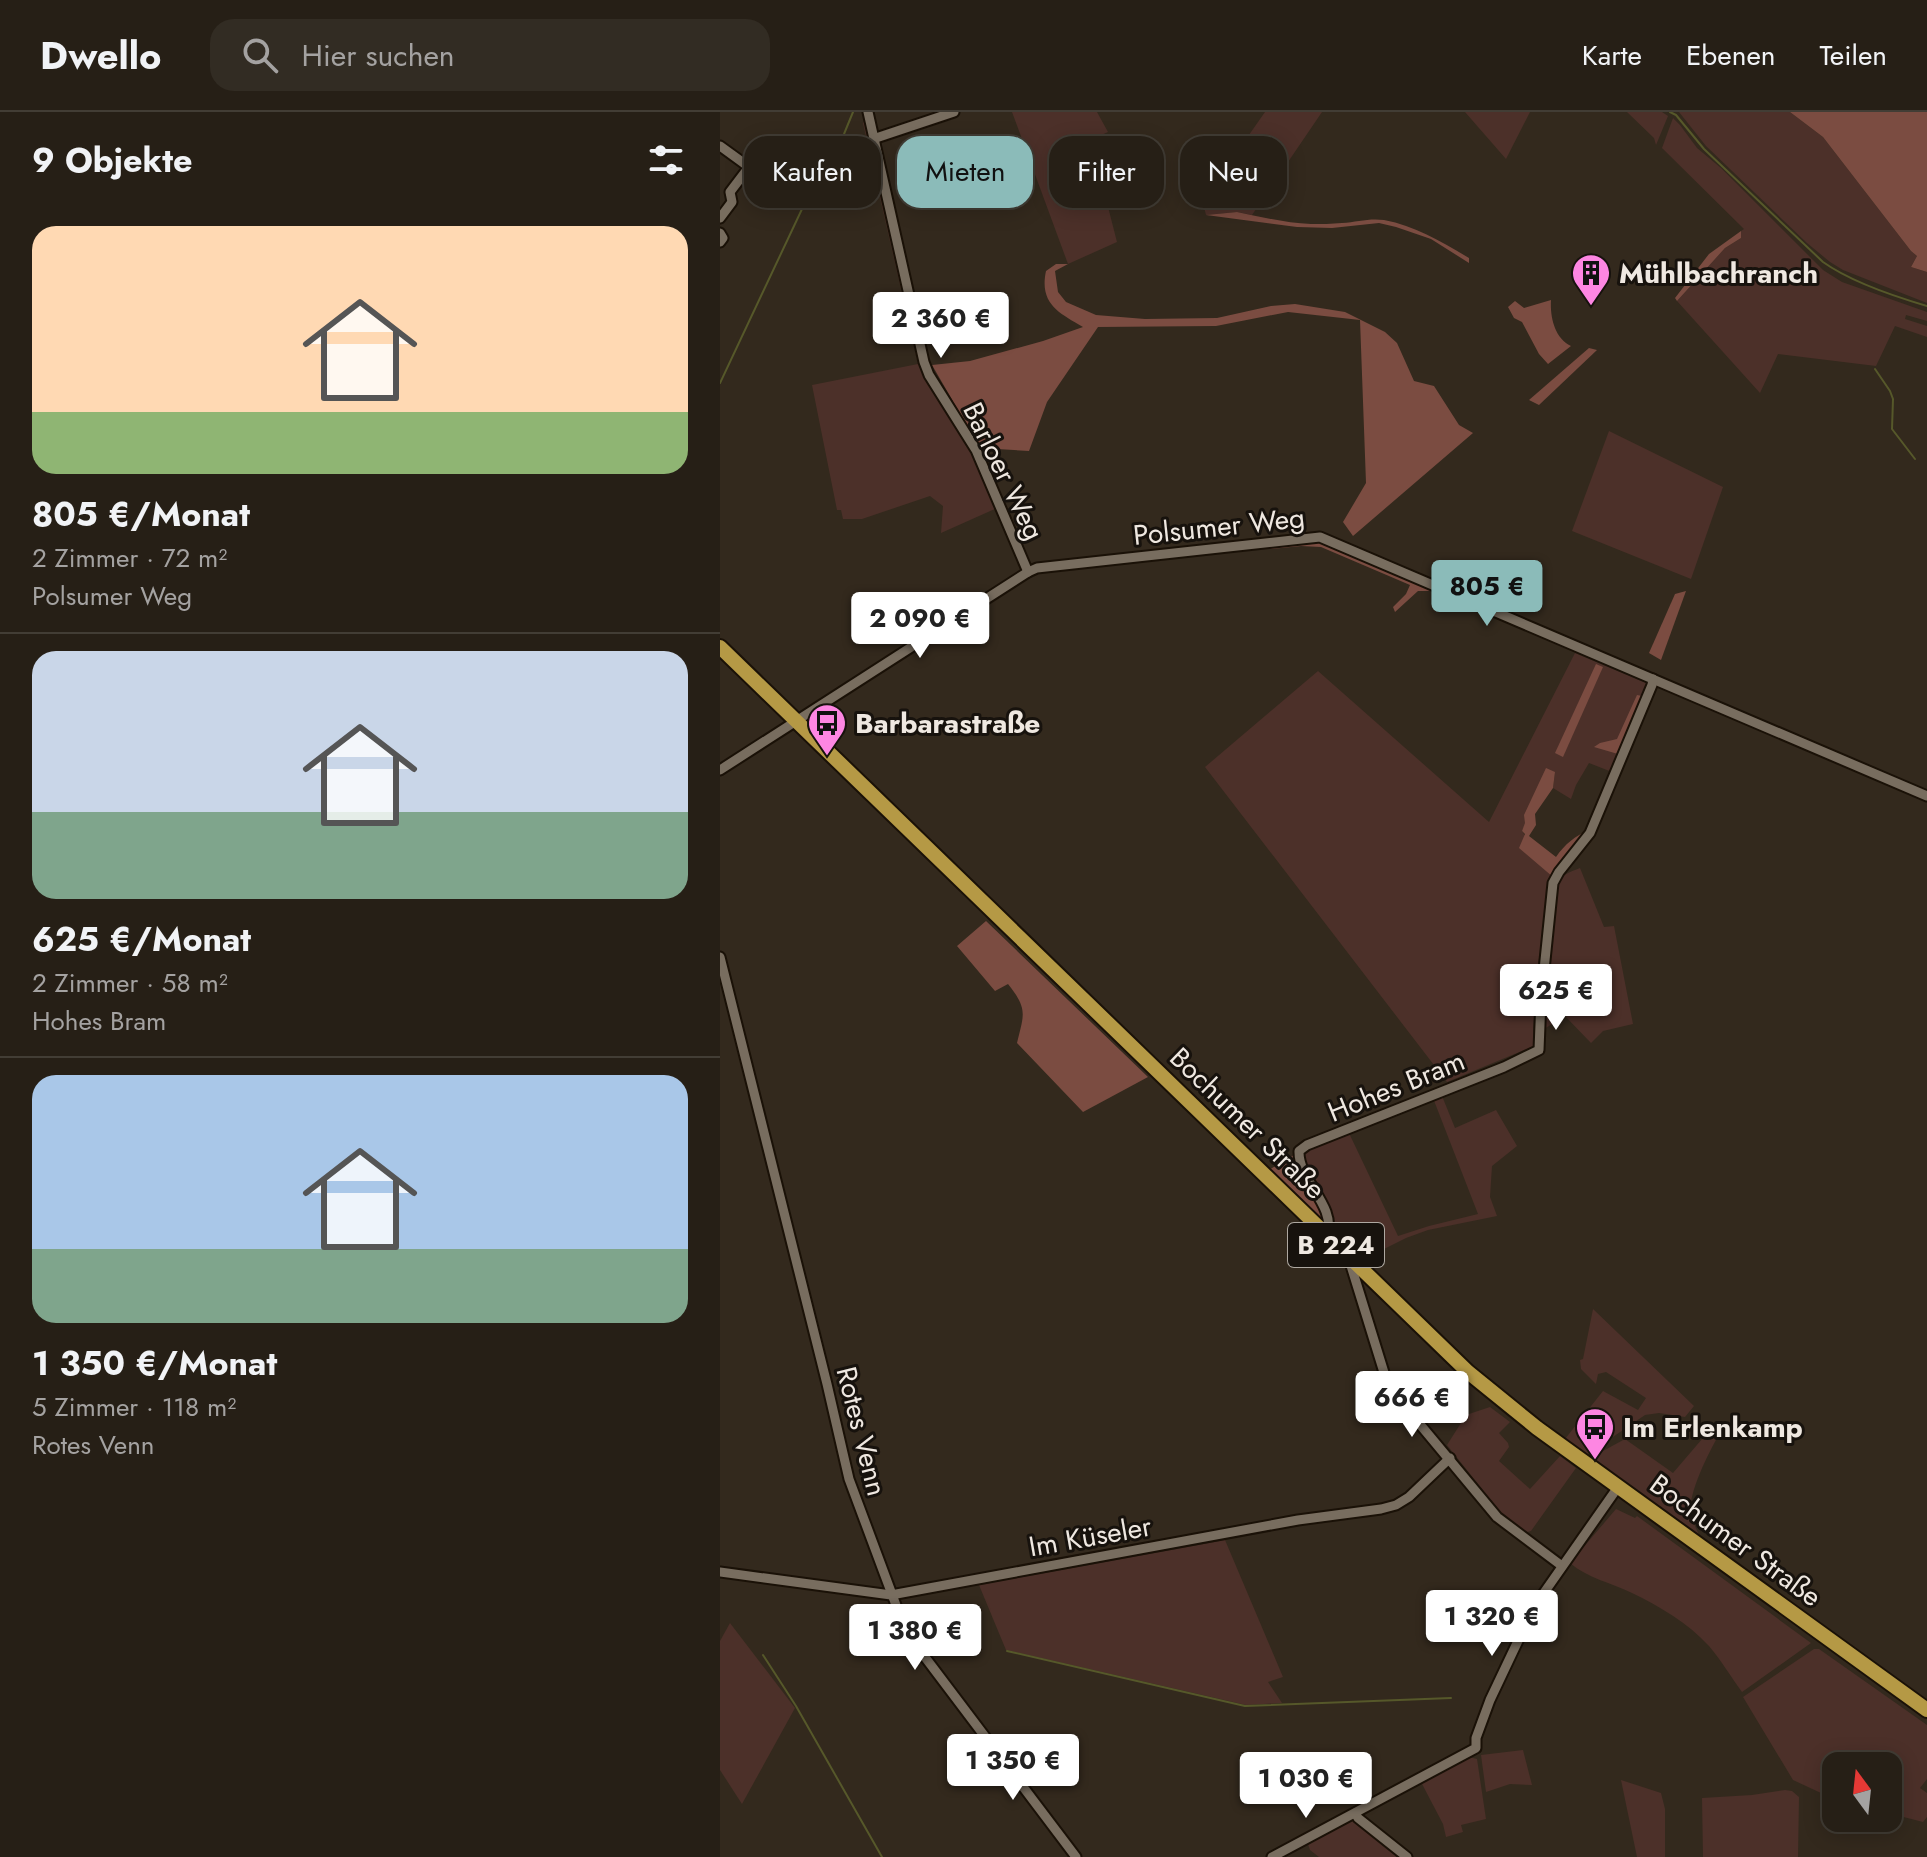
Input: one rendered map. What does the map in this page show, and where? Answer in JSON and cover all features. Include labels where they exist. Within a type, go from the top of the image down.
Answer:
[{"type":"main road","name":"Bochumer Straße","points":[[720,647],[1468,1372],[1537,1428],[1927,1710]]},
{"type":"street","name":"Barloer Weg","points":[[868,112],[872,136]]},
{"type":"street","points":[[881,136],[954,112]]},
{"type":"street","points":[[720,146],[749,167],[730,192],[732,202],[720,218]]},
{"type":"street","name":"Barloer Weg","points":[[881,174],[924,362],[976,450],[1028,572]]},
{"type":"street","points":[[720,233],[723,238],[720,242]]},
{"type":"street","name":"Polsumer Weg","points":[[795,721],[1037,568],[1320,537],[1927,796]]},
{"type":"street","name":"Hohes Bram","points":[[1327,1236],[1328,1221],[1299,1161],[1299,1151],[1307,1145],[1504,1067],[1539,1050],[1553,883],[1590,833],[1653,679]]},
{"type":"street","points":[[720,770],[795,721]]},
{"type":"street","name":"Rotes Venn","points":[[720,960],[849,1479],[891,1595],[906,1632],[1076,1857]]},
{"type":"street","points":[[1348,1256],[1386,1379],[1403,1404],[1497,1517],[1562,1566]]},
{"type":"street","name":"Im Küseler","points":[[720,1572],[891,1595],[1298,1520],[1381,1509],[1409,1497],[1450,1458]]},
{"type":"street","points":[[1272,1857],[1476,1748],[1476,1738],[1490,1700],[1534,1607],[1618,1487]]},
{"type":"street","points":[[1355,1813],[1407,1857]]},
{"type":"shaded area","points":[[1012,112],[1097,112],[1108,132],[1099,136],[1049,136],[1049,208],[1108,208],[1117,242],[1068,264],[1033,169],[1033,136],[1021,136]]},
{"type":"shaded area","points":[[1265,112],[1322,112],[1287,164],[1287,136],[1248,136]]},
{"type":"shaded area","points":[[1465,112],[1530,112],[1506,159]]},
{"type":"shaded area","points":[[1627,112],[1662,112],[1668,116],[1656,145],[1654,138]]},
{"type":"shaded area","points":[[1679,112],[1790,112],[1823,137],[1917,256],[1911,267],[1927,272],[1927,303],[1830,262],[1706,146]]},
{"type":"shaded area","points":[[1790,112],[1927,112],[1927,272],[1911,267],[1917,256],[1823,137]]},
{"type":"shaded area","points":[[1673,118],[1697,148],[1823,270],[1842,282],[1927,312],[1927,321],[1906,315],[1905,319],[1927,326],[1927,337],[1895,326],[1876,366],[1778,354],[1760,393],[1677,301],[1725,248],[1741,238],[1744,229],[1662,148]]},
{"type":"shaded area","points":[[866,119],[870,136],[866,136],[863,123]]},
{"type":"shaded area","points":[[881,182],[927,375],[981,467],[997,508],[941,533],[943,506],[930,496],[862,519],[843,519],[841,510],[837,510],[812,385],[918,364],[881,202]]},
{"type":"shaded area","points":[[1204,208],[1257,208],[1252,215],[1237,212],[1206,215]]},
{"type":"shaded area","points":[[1237,212],[1311,224],[1384,220],[1428,235],[1469,258],[1469,263],[1431,239],[1379,223],[1332,228],[1297,227],[1206,215]]},
{"type":"shaded area","points":[[1741,231],[1741,238],[1725,248],[1677,301],[1675,298],[1709,254]]},
{"type":"shaded area","points":[[1056,264],[1068,264],[1055,271],[1058,292],[1066,302],[1096,315],[1145,319],[1217,318],[1295,304],[1345,312],[1385,332],[1397,343],[1414,381],[1434,386],[1459,425],[1473,433],[1353,536],[1343,522],[1366,483],[1360,320],[1288,312],[1216,326],[1098,327],[1047,402],[1029,451],[980,448],[932,365],[970,361],[1083,327],[1059,312],[1048,300],[1045,292],[1046,271]]},
{"type":"shaded area","points":[[1551,300],[1554,326],[1561,338],[1571,346],[1548,364],[1522,322],[1514,318],[1508,307],[1515,301],[1524,308]]},
{"type":"shaded area","points":[[1589,348],[1597,350],[1539,405],[1529,400]]},
{"type":"shaded area","points":[[1609,431],[1723,487],[1691,579],[1572,531]]},
{"type":"shaded area","points":[[1326,541],[1425,583],[1435,591],[1418,591],[1395,612],[1393,607],[1410,585],[1321,547],[1271,549],[1264,546]]},
{"type":"shaded area","points":[[1686,591],[1661,660],[1649,653],[1675,594]]},
{"type":"shaded area","points":[[1575,653],[1646,683],[1648,687],[1612,772],[1589,763],[1571,799],[1553,788],[1555,772],[1522,831],[1553,877],[1537,970],[1534,1046],[1447,1082],[1205,767],[1318,671],[1489,822]]},
{"type":"shaded area","points":[[1596,664],[1603,667],[1563,757],[1555,753]]},
{"type":"shaded area","points":[[1637,695],[1642,696],[1618,754],[1594,747],[1617,739]]},
{"type":"shaded area","points":[[1546,768],[1555,772],[1553,788],[1535,814],[1536,825],[1529,836],[1556,857],[1571,841],[1589,830],[1553,877],[1519,848],[1525,834],[1522,831],[1524,815]]},
{"type":"shaded area","points":[[1580,868],[1604,927],[1614,926],[1633,1024],[1603,1031],[1591,1043],[1565,1016],[1544,1029],[1554,893],[1563,876]]},
{"type":"shaded area","points":[[986,921],[1148,1077],[1083,1112],[1017,1043],[1023,1012],[1008,984],[995,991],[957,946]]},
{"type":"shaded area","points":[[1442,1096],[1455,1128],[1496,1110],[1517,1146],[1492,1166],[1490,1197],[1497,1216],[1428,1230],[1360,1261],[1331,1233],[1301,1162],[1303,1152],[1308,1147],[1348,1131],[1398,1236],[1478,1214],[1433,1098]]},
{"type":"shaded area","points":[[1294,1155],[1322,1210],[1323,1223],[1267,1171]]},
{"type":"shaded area","points":[[1593,1309],[1694,1406],[1685,1417],[1659,1413],[1645,1415],[1585,1456],[1565,1439],[1603,1391],[1638,1410],[1646,1398],[1606,1372],[1598,1374],[1596,1384],[1581,1369],[1580,1360],[1583,1359]]},
{"type":"shaded area","points":[[1490,1407],[1510,1422],[1499,1433],[1509,1447],[1499,1461],[1530,1489],[1560,1456],[1576,1468],[1531,1531],[1524,1533],[1501,1513],[1447,1445],[1466,1415]]},
{"type":"shaded area","points":[[1714,1425],[1721,1431],[1701,1471],[1691,1505],[1692,1519],[1700,1537],[1592,1457],[1625,1439],[1673,1473]]},
{"type":"shaded area","points":[[1616,1509],[1635,1518],[1637,1516],[1811,1643],[1742,1692],[1709,1646],[1683,1623],[1663,1609],[1570,1563]]},
{"type":"shaded area","points":[[1225,1540],[1283,1677],[1268,1682],[1282,1703],[1246,1705],[1006,1650],[979,1585]]},
{"type":"shaded area","points":[[730,1623],[795,1708],[742,1804],[720,1770],[720,1641]]},
{"type":"shaded area","points":[[1814,1649],[1819,1649],[1927,1725],[1927,1779],[1920,1788],[1927,1793],[1927,1817],[1923,1822],[1902,1817],[1902,1752],[1822,1752],[1822,1793],[1793,1780],[1743,1697]]},
{"type":"shaded area","points":[[1523,1750],[1532,1785],[1510,1784],[1486,1792],[1481,1755]]},
{"type":"shaded area","points":[[1469,1757],[1477,1759],[1486,1819],[1461,1825],[1463,1832],[1446,1837],[1443,1824],[1421,1782]]},
{"type":"shaded area","points":[[1621,1780],[1661,1793],[1665,1809],[1665,1857],[1637,1857]]},
{"type":"shaded area","points":[[1785,1790],[1799,1797],[1798,1857],[1703,1857],[1702,1798]]},
{"type":"shaded area","points":[[1356,1819],[1403,1857],[1319,1857],[1310,1850],[1308,1844]]},
{"type":"waterway","points":[[720,383],[827,156],[844,134],[853,112]]},
{"type":"waterway","points":[[1670,112],[1704,149],[1823,262],[1859,282],[1927,306]]},
{"type":"waterway","points":[[1875,369],[1893,399],[1892,429],[1915,459]]},
{"type":"waterway","points":[[1007,1651],[1245,1706],[1451,1698]]},
{"type":"waterway","points":[[763,1655],[796,1706],[882,1857]]},
{"type":"place","name":"Mühlbachranch","points":[[1591,307]]},
{"type":"place","name":"Barbarastraße","points":[[827,757]]},
{"type":"place","name":"Im Erlenkamp","points":[[1595,1461]]}]
